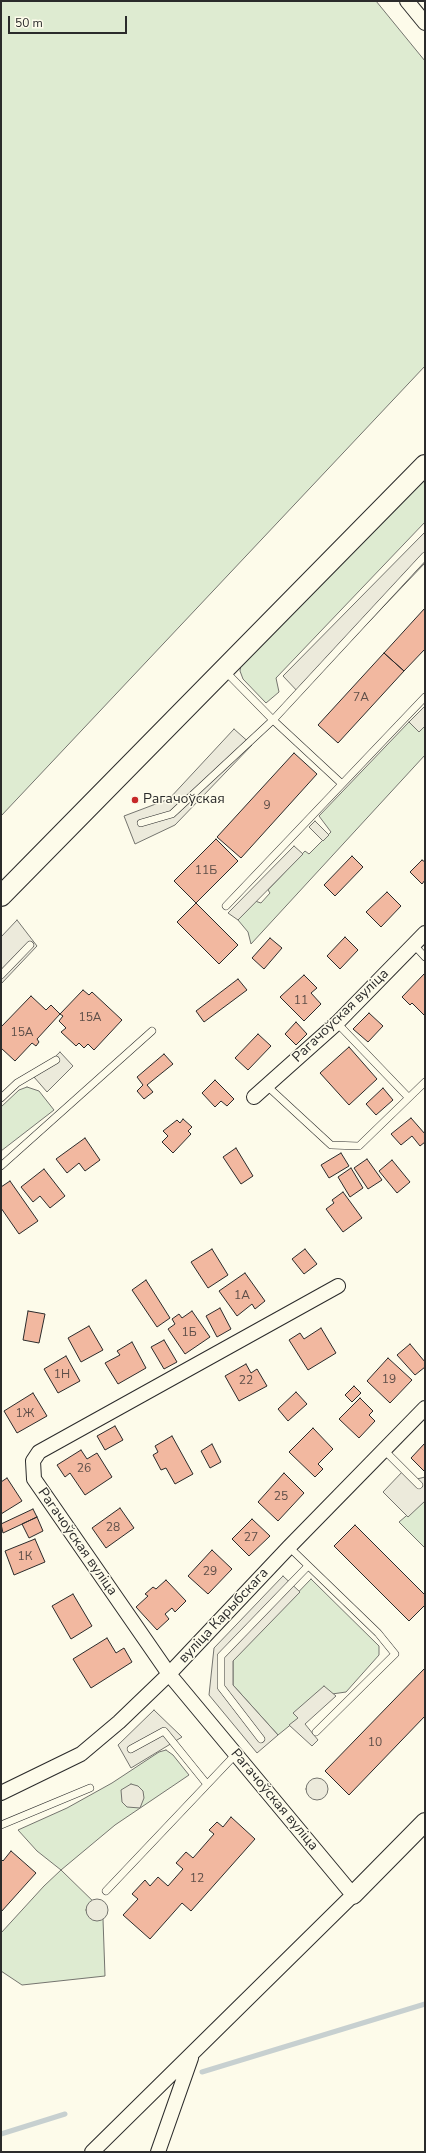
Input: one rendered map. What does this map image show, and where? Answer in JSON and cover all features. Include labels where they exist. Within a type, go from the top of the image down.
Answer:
[{"type":"main road","points":[[1,896],[425,464]]},
{"type":"street","points":[[407,1],[425,23]]},
{"type":"street","name":"Рагачоўская вуліца","points":[[254,1097],[266,1084],[337,1023],[425,933]]},
{"type":"street","name":"Рагачоўская вуліца","points":[[338,1286],[40,1452],[33,1461],[34,1479],[169,1674],[353,1895]]},
{"type":"street","name":"вуліца Карыбскага","points":[[1,1793],[82,1754],[120,1722],[169,1674],[289,1547],[424,1410]]},
{"type":"street","points":[[92,2152],[192,2056],[425,1822]]},
{"type":"street","points":[[158,2152],[192,2056]]},
{"type":"lane","points":[[141,823],[172,814],[273,720],[425,556]]},
{"type":"lane","points":[[224,669],[273,720],[342,784]]},
{"type":"lane","points":[[226,906],[425,697]]},
{"type":"lane","points":[[414,945],[425,957]]},
{"type":"lane","points":[[1,975],[30,946]]},
{"type":"lane","points":[[337,1023],[408,1097]]},
{"type":"lane","points":[[1,1166],[152,1031]]},
{"type":"lane","points":[[1,1098],[17,1083],[56,1060]]},
{"type":"lane","points":[[266,1084],[331,1145],[359,1146],[425,1082]]},
{"type":"lane","points":[[384,1450],[419,1485]]},
{"type":"lane","points":[[289,1547],[378,1633],[395,1654],[316,1732]]},
{"type":"lane","points":[[261,1739],[220,1687],[221,1656],[308,1566]]},
{"type":"lane","points":[[131,1749],[164,1731],[206,1783]]},
{"type":"lane","points":[[106,1891],[206,1783],[236,1754]]},
{"type":"lane","points":[[1,1825],[90,1788]]},
{"type":"green space","points":[[1,1],[376,1],[425,61],[425,366],[1,816]]},
{"type":"green space","points":[[425,470],[425,522],[276,678],[279,692],[266,703],[243,679],[240,671],[241,664]]},
{"type":"green space","points":[[409,722],[419,732],[425,726],[425,755],[251,944],[248,932],[238,920],[255,901],[261,903],[270,893],[268,890],[305,851],[309,854],[331,832],[319,816]]},
{"type":"green space","points":[[27,1087],[39,1091],[54,1110],[1,1151],[1,1107],[19,1090]]},
{"type":"green space","points":[[425,1500],[425,1548],[399,1522]]},
{"type":"green space","points":[[311,1579],[379,1646],[379,1655],[346,1692],[332,1694],[294,1713],[299,1718],[278,1735],[233,1685],[233,1660]]},
{"type":"green space","points":[[166,1750],[173,1755],[189,1775],[115,1825],[61,1870],[37,1851],[18,1830],[67,1808],[112,1783],[159,1752]]},
{"type":"green space","points":[[61,1870],[100,1908],[103,1919],[105,1976],[22,1985],[1,1971],[1,1933],[44,1886]]},
{"type":"shaded area","points":[[425,532],[425,563],[300,694],[283,676]]},
{"type":"shaded area","points":[[425,706],[425,726],[419,732],[409,722]]},
{"type":"shaded area","points":[[234,729],[252,745],[175,825],[135,844],[124,816],[169,799]]},
{"type":"shaded area","points":[[315,821],[329,835],[323,841],[309,827]]},
{"type":"shaded area","points":[[294,846],[303,854],[238,920],[228,913]]},
{"type":"shaded area","points":[[17,920],[37,946],[1,984],[1,937]]},
{"type":"shaded area","points":[[60,1052],[73,1066],[47,1092],[34,1077]]},
{"type":"shaded area","points":[[404,1470],[413,1480],[425,1477],[425,1501],[408,1517],[383,1492]]},
{"type":"shaded area","points":[[283,1576],[300,1592],[233,1661],[233,1685],[278,1735],[257,1753],[209,1695],[214,1648]]},
{"type":"shaded area","points":[[324,1686],[336,1696],[305,1724],[318,1740],[312,1746],[289,1725],[298,1718],[293,1713]]},
{"type":"shaded area","points":[[154,1710],[182,1737],[131,1768],[118,1745]]},
{"type":"shaded area","points":[[313,1778],[321,1778],[328,1785],[328,1793],[321,1800],[313,1800],[306,1793],[306,1785]]},
{"type":"shaded area","points":[[131,1784],[138,1786],[143,1791],[144,1798],[140,1808],[127,1807],[122,1802],[121,1790]]},
{"type":"shaded area","points":[[97,1899],[105,1902],[108,1910],[105,1918],[97,1921],[89,1918],[86,1910],[89,1902]]},
{"type":"building","points":[[425,608],[425,649],[404,671],[384,653]]},
{"type":"building","points":[[384,653],[404,671],[338,743],[318,725]]},
{"type":"building","points":[[294,753],[317,774],[241,858],[217,837]]},
{"type":"building","points":[[216,839],[238,861],[196,903],[174,881]]},
{"type":"building","points":[[352,856],[363,867],[335,896],[324,885]]},
{"type":"building","points":[[422,860],[425,862],[425,880],[422,884],[410,872]]},
{"type":"building","points":[[387,892],[401,906],[381,927],[366,912]]},
{"type":"building","points":[[196,903],[238,945],[219,964],[177,922]]},
{"type":"building","points":[[345,937],[358,950],[340,969],[327,956]]},
{"type":"building","points":[[270,938],[282,948],[264,969],[252,958]]},
{"type":"building","points":[[425,973],[425,1016],[412,1003],[410,1005],[402,997]]},
{"type":"building","points":[[304,975],[317,988],[311,993],[321,1004],[304,1021],[280,997]]},
{"type":"building","points":[[238,979],[247,990],[204,1022],[196,1011]]},
{"type":"building","points":[[83,990],[89,995],[92,992],[122,1020],[94,1050],[88,1044],[84,1048],[79,1043],[76,1046],[61,1032],[66,1028],[59,1021],[63,1016],[60,1014]]},
{"type":"building","points":[[31,996],[46,1010],[51,1005],[60,1014],[37,1039],[39,1042],[36,1046],[32,1043],[15,1061],[1,1048],[1,1027]]},
{"type":"building","points":[[369,1013],[383,1026],[368,1042],[353,1029]]},
{"type":"building","points":[[296,1022],[307,1034],[296,1045],[285,1034]]},
{"type":"building","points":[[258,1034],[271,1046],[248,1070],[235,1058]]},
{"type":"building","points":[[349,1047],[377,1079],[349,1105],[320,1073]]},
{"type":"building","points":[[164,1054],[173,1064],[147,1085],[153,1092],[144,1099],[137,1091],[143,1085],[137,1077]]},
{"type":"building","points":[[215,1080],[234,1099],[227,1106],[221,1101],[215,1107],[202,1093]]},
{"type":"building","points":[[383,1088],[393,1100],[376,1115],[366,1104]]},
{"type":"building","points":[[411,1118],[425,1134],[425,1142],[420,1146],[412,1136],[401,1145],[391,1134]]},
{"type":"building","points":[[183,1119],[192,1127],[188,1131],[191,1134],[173,1153],[162,1142],[168,1136],[163,1131],[177,1120],[180,1123]]},
{"type":"building","points":[[85,1138],[100,1160],[85,1171],[79,1163],[67,1173],[56,1159]]},
{"type":"building","points":[[236,1148],[253,1176],[241,1184],[223,1157]]},
{"type":"building","points":[[341,1153],[349,1166],[329,1178],[321,1165]]},
{"type":"building","points":[[367,1159],[382,1180],[368,1189],[354,1168]]},
{"type":"building","points":[[392,1160],[410,1182],[397,1193],[379,1171]]},
{"type":"building","points":[[351,1168],[363,1188],[350,1197],[338,1177]]},
{"type":"building","points":[[44,1169],[65,1196],[50,1208],[40,1196],[33,1202],[21,1187]]},
{"type":"building","points":[[10,1181],[38,1221],[19,1234],[1,1208],[1,1187]]},
{"type":"building","points":[[343,1192],[362,1218],[343,1232],[326,1209],[334,1203],[332,1200]]},
{"type":"building","points":[[212,1249],[228,1275],[208,1288],[191,1262]]},
{"type":"building","points":[[305,1249],[317,1264],[304,1274],[292,1259]]},
{"type":"building","points":[[245,1273],[265,1301],[255,1309],[252,1304],[237,1316],[219,1291]]},
{"type":"building","points":[[146,1280],[170,1318],[157,1327],[132,1290]]},
{"type":"building","points":[[220,1308],[231,1329],[217,1337],[206,1316]]},
{"type":"building","points":[[28,1311],[45,1314],[39,1343],[23,1340]]},
{"type":"building","points":[[192,1311],[210,1337],[185,1354],[168,1329],[175,1324],[172,1319],[179,1314],[182,1318]]},
{"type":"building","points":[[89,1326],[103,1350],[81,1362],[68,1338]]},
{"type":"building","points":[[321,1328],[336,1353],[308,1370],[289,1340],[300,1333],[304,1339]]},
{"type":"building","points":[[164,1340],[177,1362],[164,1369],[151,1347]]},
{"type":"building","points":[[132,1342],[146,1368],[118,1384],[105,1363],[120,1355],[117,1351]]},
{"type":"building","points":[[410,1344],[425,1362],[425,1367],[415,1375],[397,1355]]},
{"type":"building","points":[[66,1356],[80,1381],[58,1393],[44,1369]]},
{"type":"building","points":[[388,1358],[412,1380],[390,1403],[367,1381]]},
{"type":"building","points":[[246,1364],[251,1373],[257,1369],[267,1386],[239,1401],[225,1376]]},
{"type":"building","points":[[354,1386],[361,1393],[352,1402],[345,1395]]},
{"type":"building","points":[[296,1392],[307,1404],[288,1421],[278,1409]]},
{"type":"building","points":[[33,1393],[47,1416],[17,1433],[4,1411]]},
{"type":"building","points":[[360,1398],[373,1411],[369,1415],[375,1421],[359,1438],[339,1419]]},
{"type":"building","points":[[115,1426],[123,1440],[105,1450],[97,1436]]},
{"type":"building","points":[[313,1428],[333,1449],[318,1464],[323,1469],[315,1477],[289,1452]]},
{"type":"building","points":[[172,1436],[193,1474],[175,1484],[166,1468],[161,1470],[153,1455],[158,1452],[155,1446]]},
{"type":"building","points":[[425,1443],[425,1472],[411,1458]]},
{"type":"building","points":[[212,1444],[221,1462],[210,1468],[201,1451]]},
{"type":"building","points":[[81,1450],[87,1459],[97,1453],[112,1477],[85,1495],[70,1473],[65,1477],[57,1465]]},
{"type":"building","points":[[284,1473],[304,1493],[278,1521],[258,1502]]},
{"type":"building","points":[[7,1478],[22,1501],[1,1514],[1,1482]]},
{"type":"building","points":[[120,1508],[134,1528],[106,1548],[92,1528]]},
{"type":"building","points":[[33,1509],[37,1517],[3,1533],[1,1524]]},
{"type":"building","points":[[37,1517],[43,1531],[29,1538],[22,1524]]},
{"type":"building","points":[[252,1519],[270,1536],[249,1556],[232,1539]]},
{"type":"building","points":[[355,1525],[425,1595],[425,1605],[409,1621],[334,1546]]},
{"type":"building","points":[[35,1539],[45,1562],[14,1575],[5,1551]]},
{"type":"building","points":[[212,1550],[232,1569],[208,1594],[188,1576]]},
{"type":"building","points":[[166,1580],[186,1601],[175,1612],[172,1608],[165,1614],[169,1619],[157,1630],[136,1607],[148,1596],[145,1594],[153,1587],[156,1589]]},
{"type":"building","points":[[73,1594],[92,1626],[71,1639],[52,1606]]},
{"type":"building","points":[[107,1638],[116,1653],[124,1648],[132,1662],[91,1688],[73,1659]]},
{"type":"building","points":[[425,1668],[425,1716],[349,1795],[325,1771]]},
{"type":"building","points":[[231,1817],[255,1839],[191,1911],[182,1903],[150,1939],[123,1915],[138,1899],[132,1894],[145,1880],[150,1886],[158,1877],[168,1886],[183,1869],[176,1863],[186,1852],[193,1858],[214,1834],[209,1830],[217,1822],[223,1827]]},
{"type":"building","points":[[11,1851],[36,1873],[1,1912],[1,1859],[3,1861]]},
{"type":"waterway","points":[[202,2072],[425,2004]]},
{"type":"waterway","points":[[1,2134],[65,2114]]},
{"type":"place","name":"Рагачоўская","points":[[135,800]]}]
